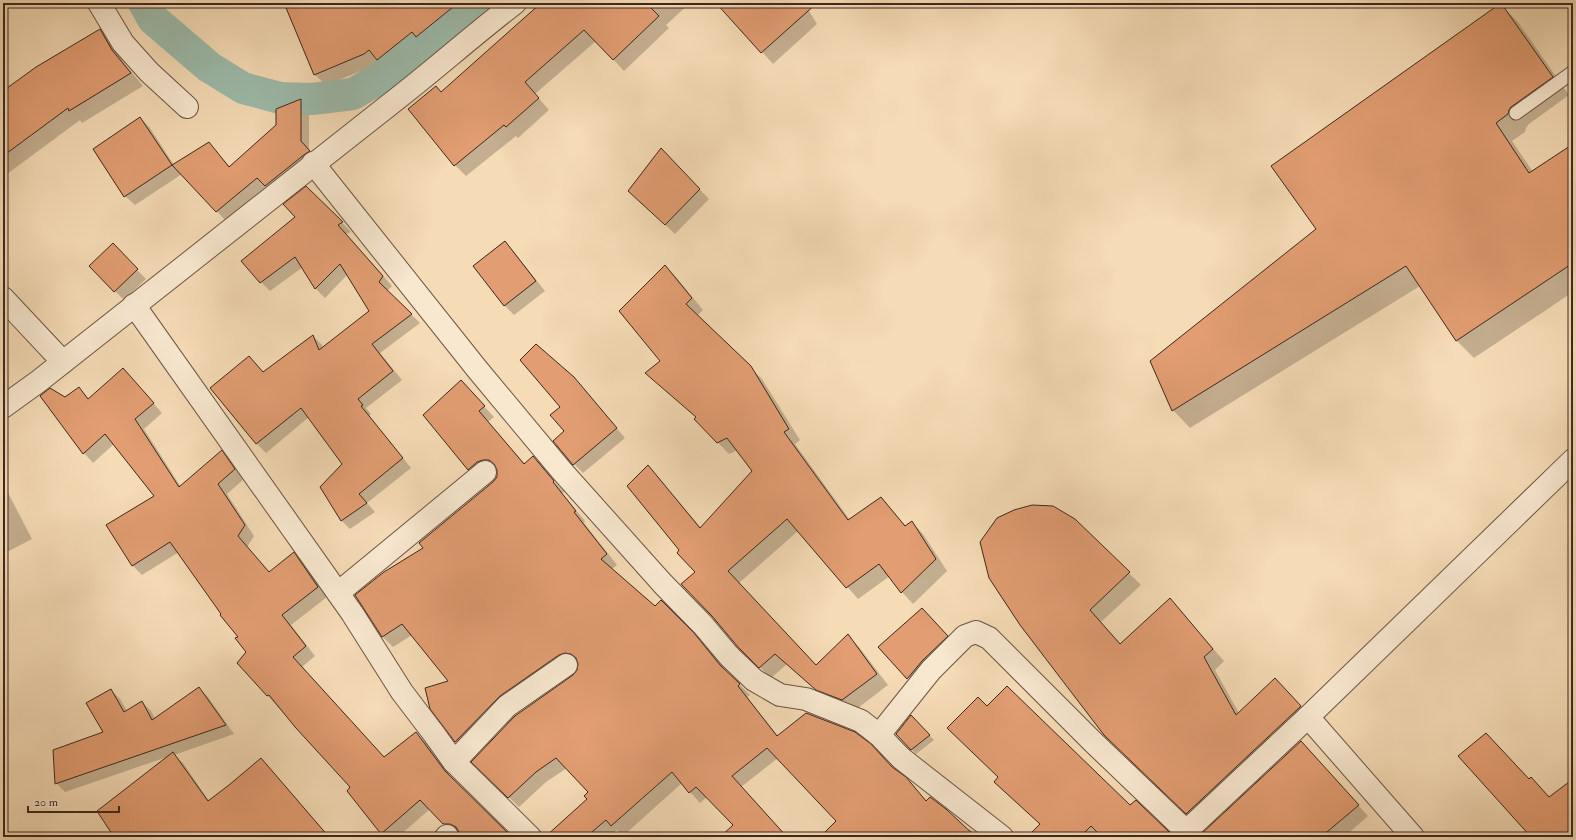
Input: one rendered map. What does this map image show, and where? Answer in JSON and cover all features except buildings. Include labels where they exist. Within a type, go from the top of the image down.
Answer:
[{"type":"street","points":[[99,3],[123,43],[149,72],[187,107]]},
{"type":"street","points":[[3,407],[63,362],[313,163],[390,104],[480,29],[515,3]]},
{"type":"street","points":[[313,163],[477,369],[537,441],[729,656],[754,680],[780,695],[806,699],[860,721],[880,735],[901,758],[1002,837]]},
{"type":"street","points":[[3,298],[63,362]]},
{"type":"street","points":[[134,305],[338,593],[402,692],[454,762],[530,837]]},
{"type":"street","points":[[880,735],[931,670],[965,636],[976,632],[989,638],[995,643],[1183,834],[1571,466]]},
{"type":"street","points":[[338,593],[485,472]]},
{"type":"street","points":[[454,762],[507,706],[566,665]]},
{"type":"street","points":[[1308,716],[1413,837]]},
{"type":"lane","points":[[1516,113],[1573,72]]},
{"type":"waterway","points":[[144,3],[153,19],[209,67],[243,88],[280,98],[312,99],[353,94],[377,80],[480,3]]}]
